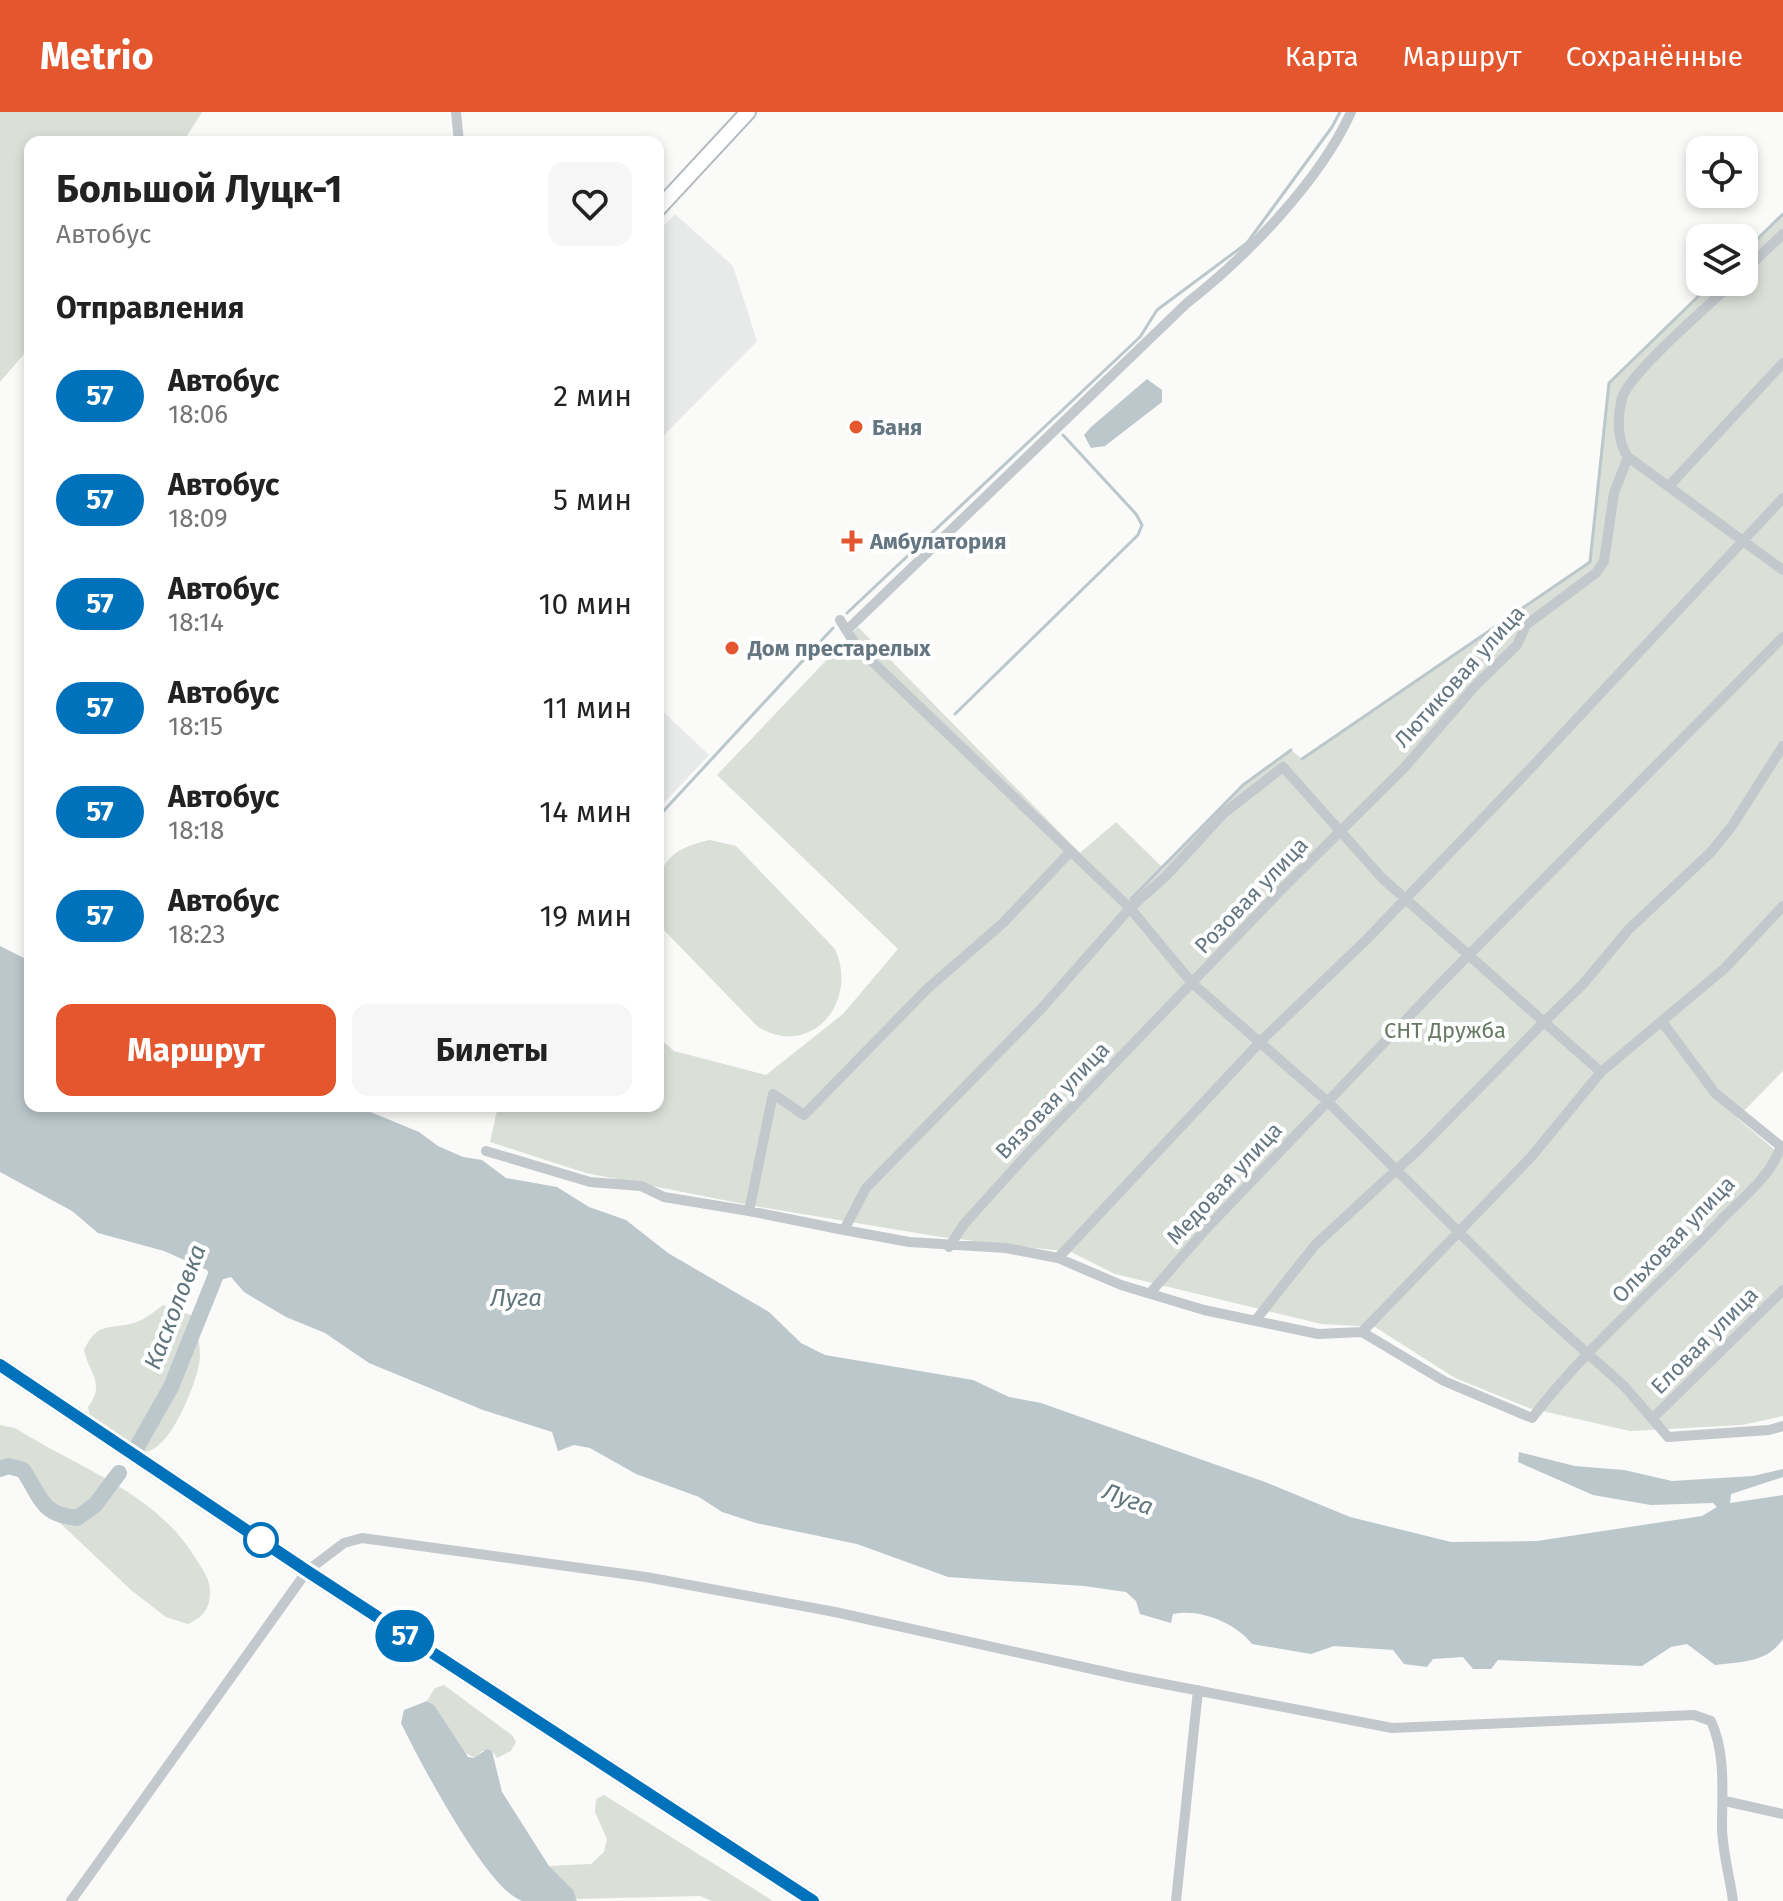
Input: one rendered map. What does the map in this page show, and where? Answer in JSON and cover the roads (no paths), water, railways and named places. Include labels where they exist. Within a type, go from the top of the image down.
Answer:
[{"type":"street","points":[[456,112],[458,136]]},
{"type":"street","points":[[664,203],[748,112]]},
{"type":"street","points":[[1351,112],[1338,141],[1230,269],[1187,303],[843,625],[857,647],[1130,908],[1191,984],[1262,1040],[1328,1102],[1587,1355],[1624,1386],[1668,1437],[1769,1430],[1783,1426]]},
{"type":"street","points":[[1758,258],[1783,234]]},
{"type":"street","points":[[1718,296],[1675,335],[1623,396],[1619,444],[1628,457],[1783,570]]},
{"type":"street","points":[[1669,486],[1783,363]]},
{"type":"street","name":"Лютиковая улица","points":[[1340,832],[1517,645],[1526,625],[1596,573],[1604,561],[1614,493],[1628,457]]},
{"type":"street","points":[[1058,1258],[1262,1040],[1404,899],[1783,498]]},
{"type":"street","name":"Медовая улица","points":[[1151,1292],[1328,1102],[1783,637]]},
{"type":"street","points":[[1255,1321],[1315,1245],[1419,1149],[1591,975],[1629,929],[1711,852],[1732,826],[1783,746]]},
{"type":"street","points":[[844,1230],[866,1188],[1051,998],[1130,908],[1165,877],[1224,813],[1283,767],[1404,899],[1601,1072]]},
{"type":"street","name":"Розовая улица","points":[[1191,984],[1340,832]]},
{"type":"street","points":[[749,1211],[773,1094],[804,1115],[927,989],[1003,923],[1070,852]]},
{"type":"street","points":[[486,1151],[590,1182],[641,1186],[664,1197],[949,1247],[1006,1248],[1058,1258],[1080,1270],[1204,1310],[1318,1334],[1362,1332],[1531,1157],[1601,1072],[1725,968],[1783,906]]},
{"type":"street","name":"Вязовая улица","points":[[949,1247],[993,1191],[1191,984]]},
{"type":"street","points":[[1663,1023],[1715,1093],[1782,1147]]},
{"type":"street","name":"Ольховая улица","points":[[1362,1332],[1444,1381],[1532,1418],[1587,1355],[1736,1205],[1778,1159],[1782,1147]]},
{"type":"street","name":"Еловая улица","points":[[1653,1418],[1783,1290]]},
{"type":"street","points":[[0,1365],[307,1571],[813,1901]]},
{"type":"street","points":[[71,1901],[307,1571],[344,1543],[362,1538],[646,1577],[835,1612],[1392,1728],[1694,1715],[1711,1721],[1718,1735],[1725,1801],[1722,1828],[1733,1901]]},
{"type":"street","points":[[1176,1901],[1198,1690]]},
{"type":"street","points":[[1725,1801],[1783,1814]]},
{"type":"water","points":[[1147,379],[1162,390],[1162,402],[1105,446],[1091,448],[1084,435]]},
{"type":"water","name":"Луга","points":[[0,946],[24,958],[24,1112],[371,1112],[419,1132],[438,1146],[463,1157],[482,1160],[506,1178],[557,1187],[589,1207],[626,1220],[668,1253],[769,1312],[801,1343],[825,1355],[973,1380],[1009,1397],[1041,1403],[1265,1482],[1350,1517],[1451,1542],[1537,1541],[1702,1516],[1717,1507],[1713,1503],[1651,1505],[1593,1495],[1518,1462],[1519,1452],[1575,1466],[1624,1470],[1672,1481],[1753,1476],[1783,1469],[1783,1477],[1731,1494],[1730,1503],[1783,1495],[1783,1639],[1761,1657],[1715,1665],[1687,1644],[1671,1647],[1642,1666],[1498,1660],[1491,1669],[1473,1669],[1463,1657],[1433,1659],[1427,1667],[1404,1664],[1393,1650],[1334,1646],[1311,1654],[1252,1644],[1237,1630],[1206,1615],[1173,1614],[1171,1623],[1140,1614],[1136,1601],[1126,1592],[1084,1586],[948,1577],[857,1544],[756,1523],[722,1512],[699,1497],[636,1474],[590,1448],[574,1445],[558,1451],[552,1432],[483,1410],[369,1363],[325,1333],[286,1317],[244,1292],[231,1277],[213,1282],[207,1270],[164,1251],[98,1233],[72,1211],[0,1172]]},
{"type":"water","points":[[427,1701],[434,1705],[468,1757],[474,1758],[487,1749],[492,1751],[502,1792],[549,1866],[573,1890],[577,1901],[522,1901],[507,1892],[473,1849],[401,1723],[404,1710]]},
{"type":"waterway","points":[[847,613],[1140,337],[1157,310],[1247,243],[1340,112]]},
{"type":"waterway","points":[[1758,238],[1783,214]]},
{"type":"waterway","points":[[1521,609],[1590,562],[1609,383],[1699,296]]},
{"type":"waterway","points":[[955,714],[1138,535],[1142,525],[1136,514],[1063,435]]},
{"type":"waterway","points":[[1302,759],[1508,618]]},
{"type":"waterway","points":[[664,811],[833,628]]},
{"type":"waterway","points":[[1131,899],[1243,785],[1291,750]]},
{"type":"waterway","name":"Касколовка","points":[[138,1445],[171,1387],[220,1265]]},
{"type":"waterway","name":"Касколовка","points":[[0,1469],[8,1466],[23,1470],[43,1503],[56,1513],[77,1518],[95,1505],[119,1473]]},
{"type":"place","name":"Баня","points":[[856,427]]},
{"type":"place","name":"Амбулатория","points":[[852,541]]},
{"type":"place","name":"Дом престарелых","points":[[732,648]]},
{"type":"park label","name":"СНТ Дружба","points":[[1445,1030]]}]
